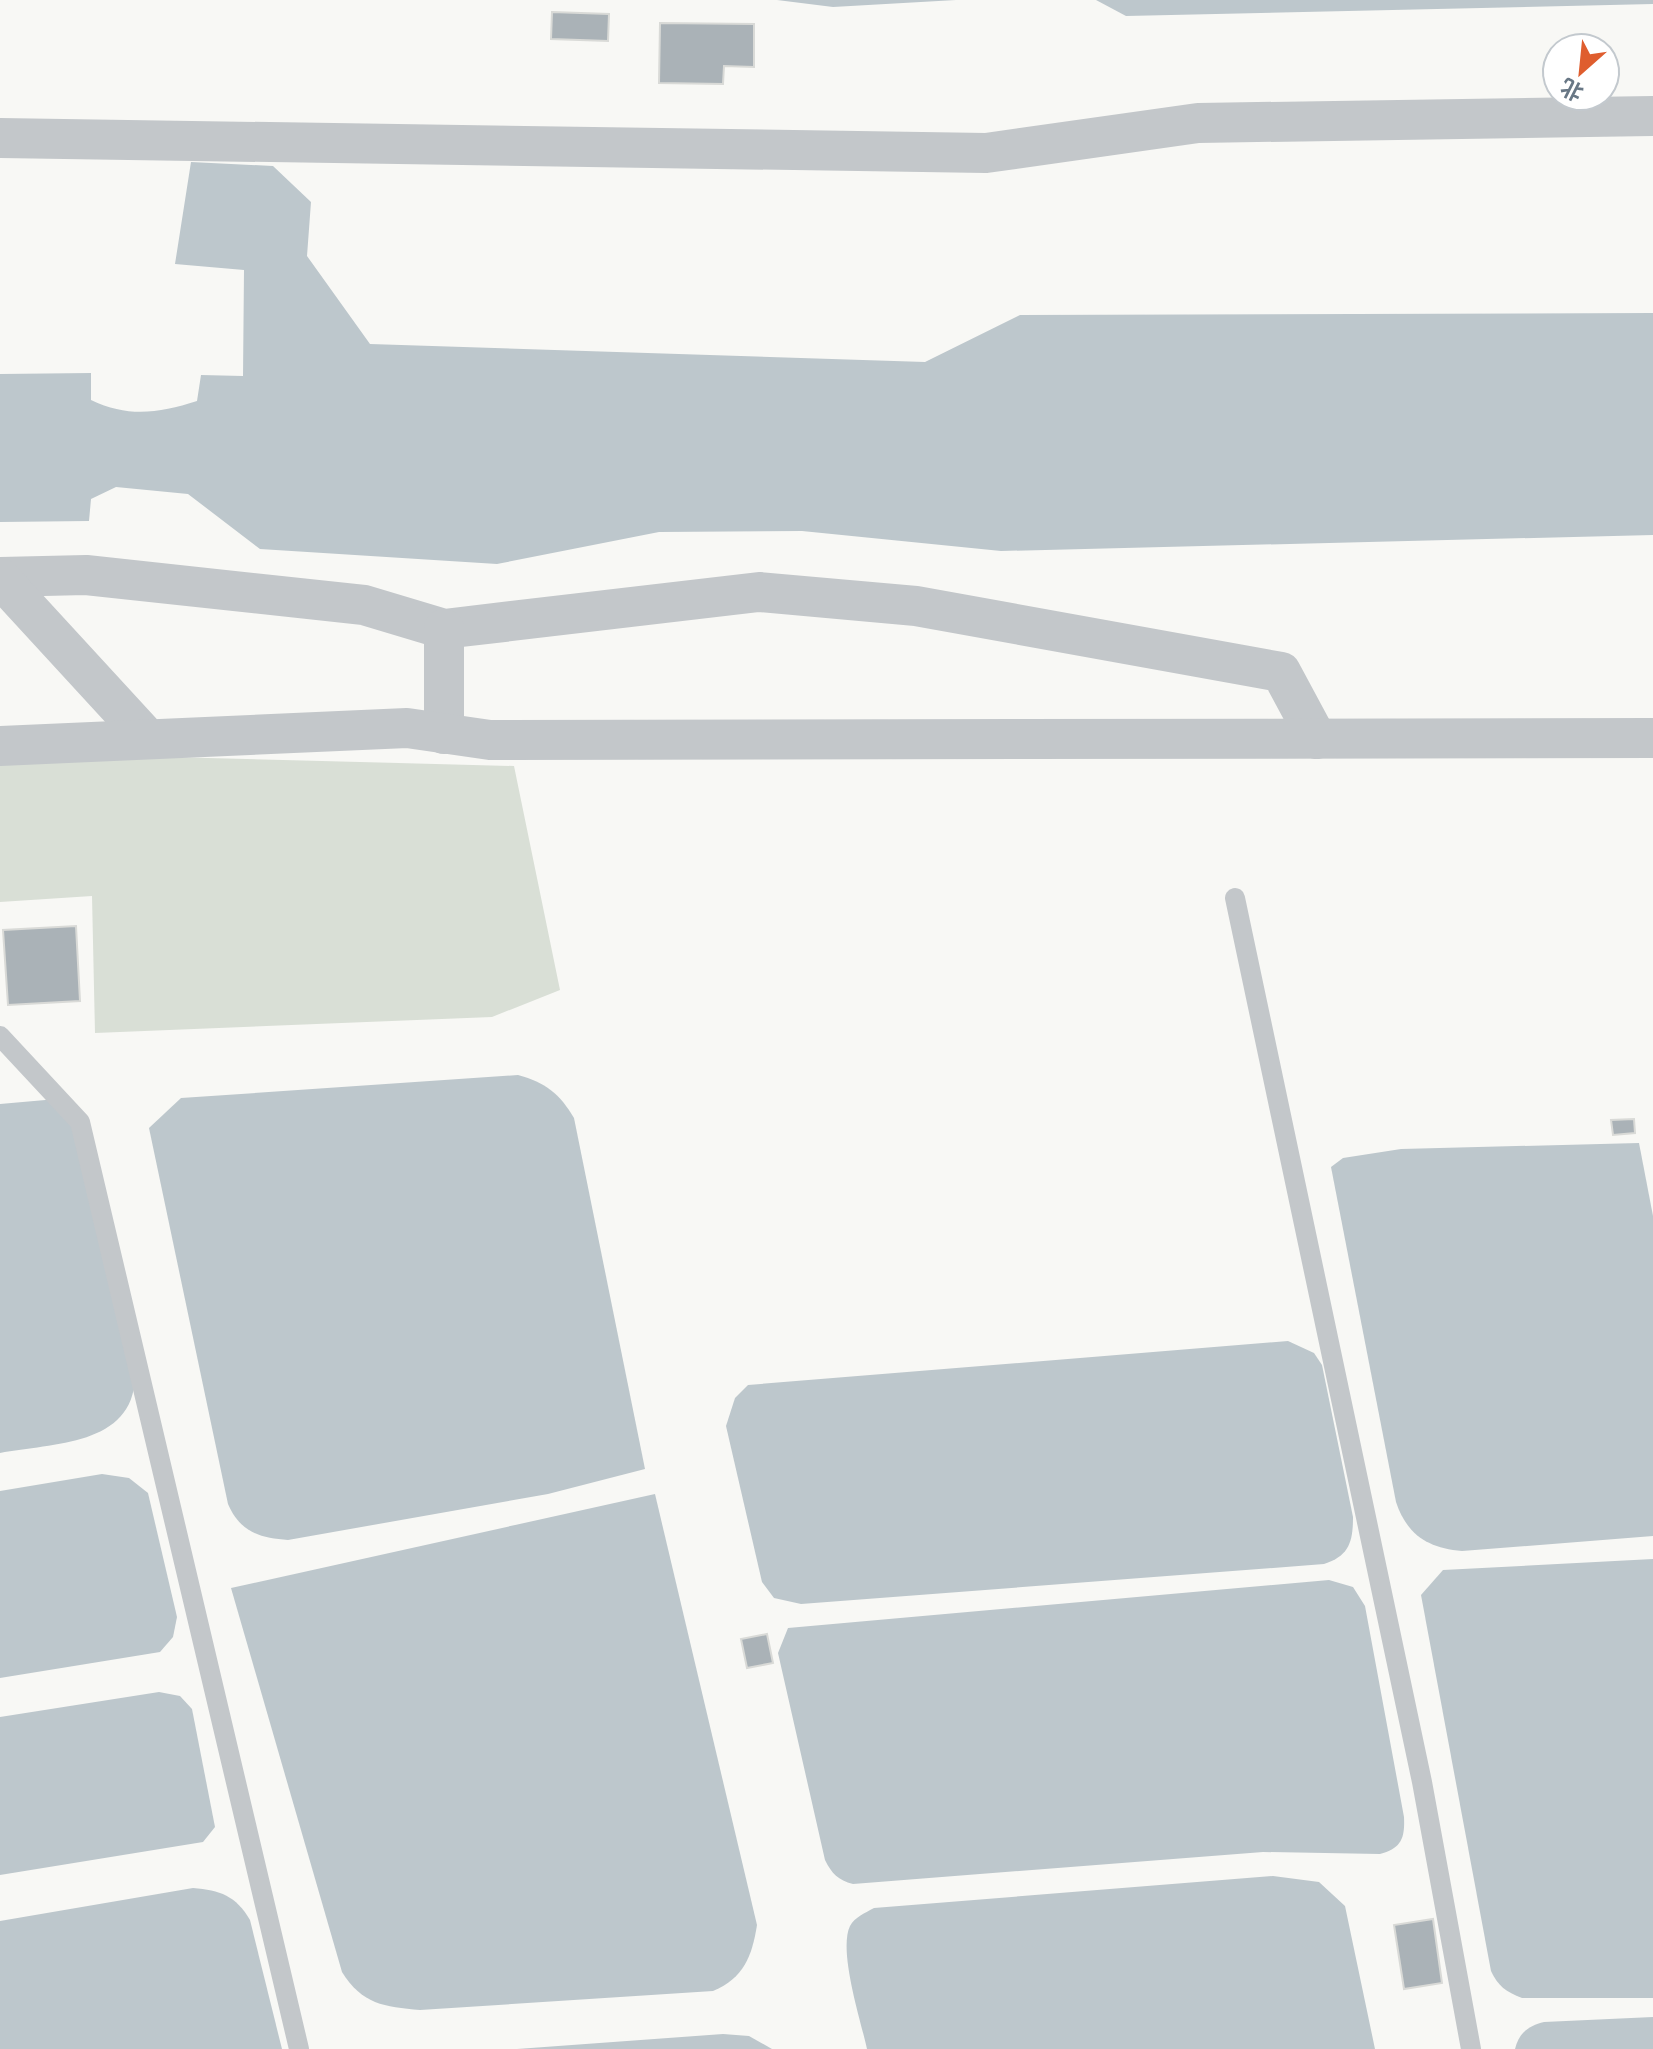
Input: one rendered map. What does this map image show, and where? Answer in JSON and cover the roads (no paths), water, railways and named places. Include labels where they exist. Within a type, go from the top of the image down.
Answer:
[{"type":"street","points":[[0,138],[986,153],[1198,123],[1653,116]]},
{"type":"street","points":[[0,577],[86,575],[364,605],[444,629],[759,592],[916,606],[1281,672],[1317,739]]},
{"type":"street","points":[[0,577],[148,739]]},
{"type":"street","points":[[444,629],[444,734]]},
{"type":"street","points":[[0,746],[407,728],[490,740],[1653,738]]},
{"type":"lane","points":[[1235,898],[1419,1767],[1471,2049]]},
{"type":"lane","points":[[0,1036],[80,1122],[299,2049]]}]
